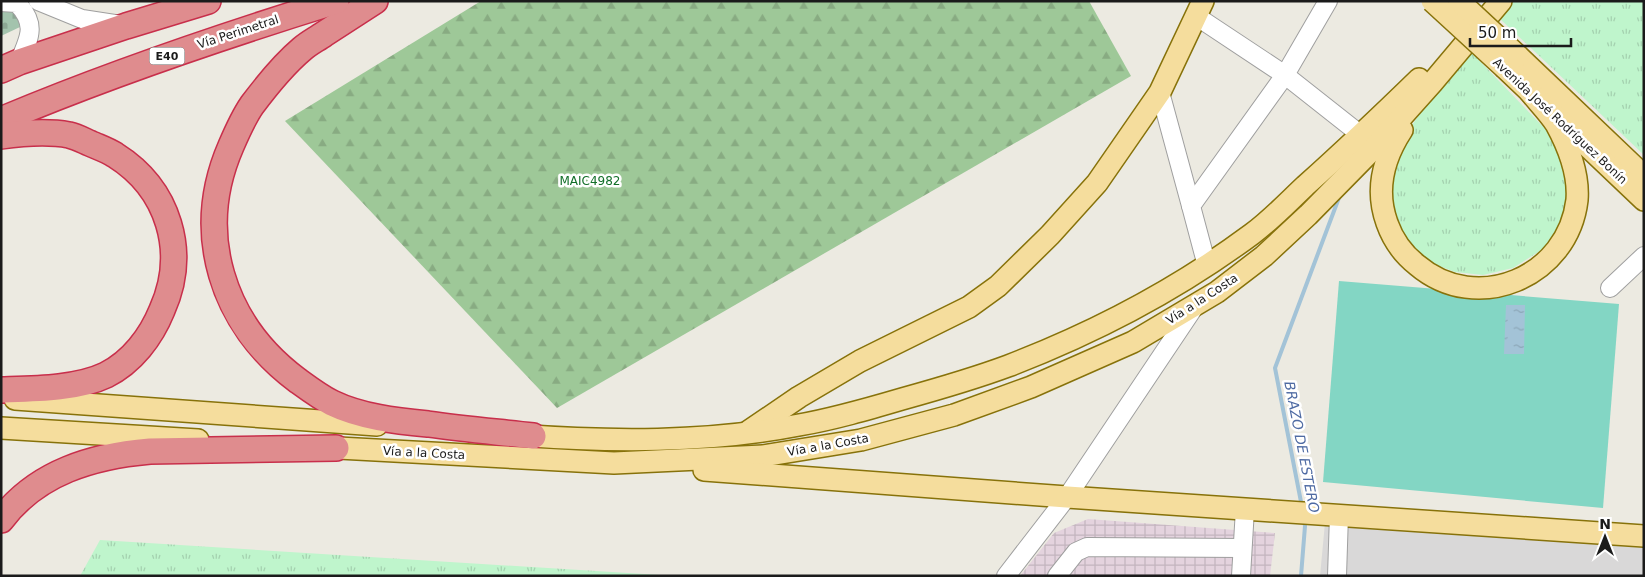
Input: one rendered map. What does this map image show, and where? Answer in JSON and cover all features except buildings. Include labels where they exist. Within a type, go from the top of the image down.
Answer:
[{"type":"highway","points":[[10,66],[126,26],[208,1]]},
{"type":"highway","name":"Vía Perimetral","points":[[1,120],[123,72],[224,36],[336,1]]},
{"type":"highway","points":[[375,1],[303,48],[276,75],[251,106],[238,129],[224,162],[217,186],[214,220],[215,248],[232,304],[260,347],[279,366],[332,403],[392,420],[533,436]]},
{"type":"highway","points":[[1,136],[44,133],[71,136],[114,154],[138,173],[154,190],[166,214],[173,238],[173,268],[169,295],[146,340],[129,359],[106,375],[77,384],[1,390]]},
{"type":"highway","points":[[1,520],[26,494],[46,479],[90,461],[121,454],[150,451],[336,448]]},
{"type":"main road","name":"Avenida José Rodríguez Bonín","points":[[1432,1],[1512,62],[1644,176]]},
{"type":"main road","name":"Avenida José Rodríguez Bonín","points":[[1459,1],[1512,62],[1530,92],[1644,200]]},
{"type":"main road","name":"Vía a la Costa","points":[[1,398],[533,436],[623,440],[746,433],[799,426],[851,414],[952,385],[1009,365],[1120,316],[1207,266],[1255,232],[1361,135],[1422,76],[1483,1]]},
{"type":"main road","name":"Vía a la Costa","points":[[1,428],[614,463],[763,456],[870,438],[954,415],[1031,387],[1133,342],[1217,292],[1264,256],[1308,215],[1373,149],[1501,1]]},
{"type":"main road","points":[[746,433],[799,397],[860,361],[961,311],[998,286],[1050,235],[1097,183],[1160,92],[1199,8]]},
{"type":"main road","points":[[1432,83],[1387,157],[1381,188],[1383,211],[1390,233],[1412,262],[1427,274],[1447,283],[1473,288],[1498,287],[1524,278],[1540,267],[1557,250],[1571,224],[1577,199],[1575,171],[1556,123],[1530,92]]},
{"type":"main road","points":[[614,463],[1067,497],[1644,536]]},
{"type":"street","points":[[1191,206],[1285,75],[1328,1]]},
{"type":"street","points":[[1,2],[32,5],[82,19],[126,26]]},
{"type":"street","points":[[10,66],[30,38],[32,5]]},
{"type":"street","points":[[1199,8],[1361,135]]},
{"type":"street","points":[[1160,92],[1207,266]]},
{"type":"street","points":[[1610,288],[1644,256]]},
{"type":"street","points":[[1006,576],[1067,497],[1197,304]]},
{"type":"street","points":[[1241,576],[1245,509]]},
{"type":"street","points":[[1337,576],[1339,516]]},
{"type":"street","points":[[1057,576],[1076,552],[1087,547],[1242,548]]},
{"type":"shaded area","points":[[1339,281],[1619,304],[1603,508],[1323,482]]},
{"type":"shaded area","points":[[1088,519],[1275,533],[1270,576],[1020,576],[1054,533]]},
{"type":"shaded area","points":[[1325,523],[1644,548],[1644,576],[1320,576]]},
{"type":"green space","points":[[1,1],[21,1],[20,27],[1,36]]},
{"type":"green space","name":"MAIC4982","points":[[481,1],[1089,1],[1131,76],[557,408],[285,121]]},
{"type":"green space","points":[[1510,1],[1644,1],[1644,155],[1499,18]]},
{"type":"green space","points":[[1470,51],[1552,136],[1564,168],[1568,193],[1561,222],[1543,249],[1513,268],[1483,275],[1455,272],[1429,262],[1404,240],[1389,209],[1393,156],[1421,111]]},
{"type":"green space","points":[[100,540],[676,576],[80,576]]},
{"type":"water","points":[[1506,305],[1525,305],[1524,354],[1504,354]]},
{"type":"waterway","name":"BRAZO DE ESTERO","points":[[1302,507],[1275,368],[1340,195]]},
{"type":"waterway","name":"BRAZO DE ESTERO","points":[[1301,576],[1304,521]]}]
